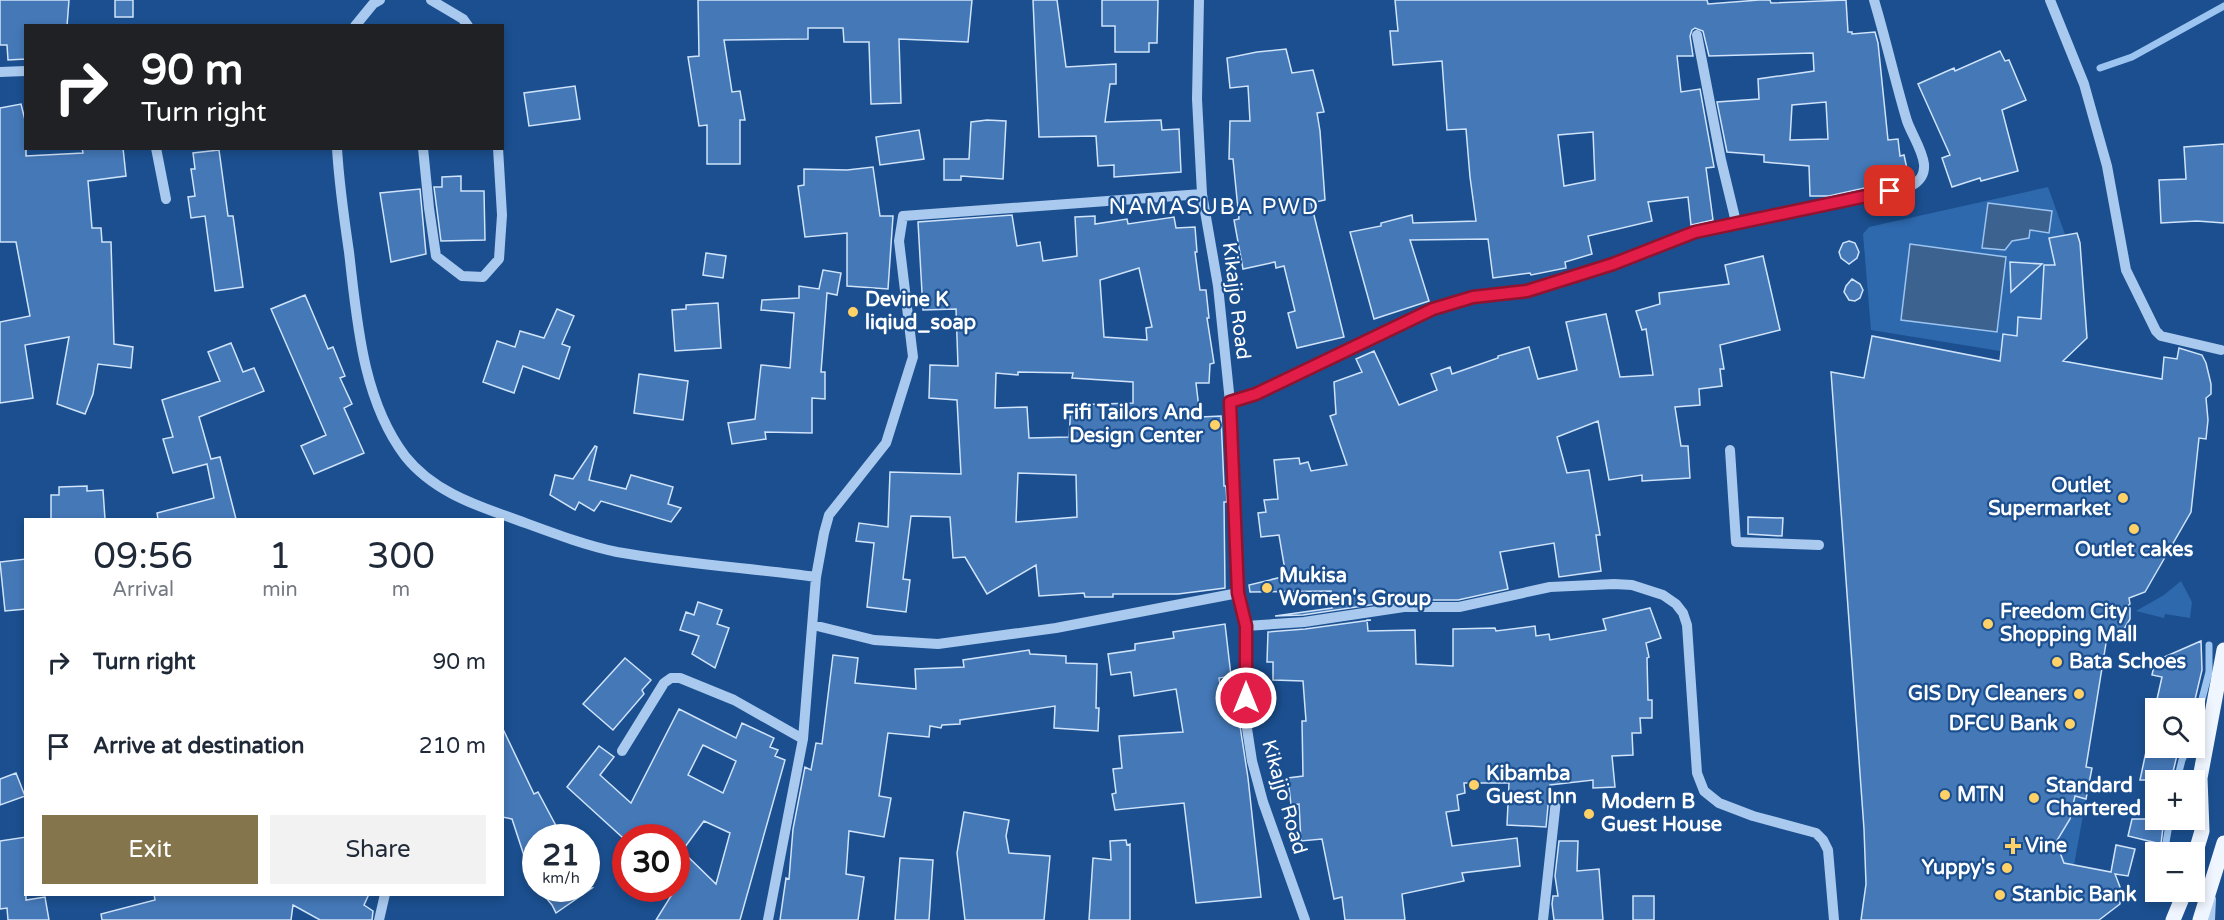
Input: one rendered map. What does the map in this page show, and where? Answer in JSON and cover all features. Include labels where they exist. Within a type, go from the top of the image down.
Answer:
[{"type":"main road","points":[[2199,842],[2202,831],[2200,778],[2224,650]]},
{"type":"main road","points":[[2200,920],[2224,843]]},
{"type":"main road","points":[[2173,920],[2180,902]]},
{"type":"street","points":[[357,24],[373,4],[380,0]]},
{"type":"street","points":[[431,0],[463,19],[467,24]]},
{"type":"street","name":"Kikajjo Road","points":[[1199,0],[1197,99],[1202,194],[1218,286],[1230,402],[1238,593],[1246,626],[1246,722],[1252,761],[1263,802],[1305,920]]},
{"type":"street","points":[[1230,402],[1256,394],[1433,309],[1453,302],[1473,297],[1527,291],[1613,264],[1695,232],[1815,208],[1911,186],[1920,181],[1924,172],[1922,156],[1911,132],[1874,0]]},
{"type":"street","points":[[2050,0],[2084,84],[2107,166],[2126,270],[2156,332],[2161,336],[2220,350]]},
{"type":"street","points":[[1697,35],[1721,160],[1736,222]]},
{"type":"street","points":[[0,72],[24,71]]},
{"type":"street","points":[[156,150],[166,199]]},
{"type":"street","points":[[337,150],[355,300],[366,366],[382,416],[406,456],[429,479],[448,492],[479,507],[561,536],[616,551],[816,577]]},
{"type":"street","points":[[423,150],[436,256],[462,276],[483,277],[499,259],[502,215],[498,150]]},
{"type":"street","points":[[768,920],[803,739],[816,577],[824,533],[829,515],[886,443],[913,357],[899,241],[903,216],[1202,194]]},
{"type":"street","points":[[1730,450],[1736,542],[1819,544]]},
{"type":"street","points":[[1246,626],[1304,621],[1404,607],[1459,607],[1550,587],[1623,585],[1647,589],[1663,595],[1676,604],[1683,613],[1687,625],[1697,773],[1704,791],[1719,803],[1753,816],[1816,833],[1828,850],[1834,920]]},
{"type":"street","points":[[813,625],[874,640],[938,644],[1056,628],[1238,593]]},
{"type":"street","points":[[622,751],[664,683],[671,678],[680,678],[734,700],[803,739]]},
{"type":"street","points":[[1543,920],[1556,800]]},
{"type":"street","points":[[2210,920],[2212,878]]},
{"type":"street","points":[[379,920],[385,896]]},
{"type":"shaded area","points":[[2048,187],[2067,240],[2072,343],[2003,334],[2000,351],[1871,330],[1863,234],[1869,227]]},
{"type":"shaded area","points":[[1988,203],[2052,211],[2049,233],[2030,230],[2029,238],[2012,241],[2005,250],[1982,248]]},
{"type":"shaded area","points":[[1910,244],[2006,257],[1997,332],[1901,320]]},
{"type":"shaded area","points":[[2181,581],[2192,602],[2190,618],[2165,614],[2164,618],[2136,611],[2164,595]]},
{"type":"shaded area","points":[[2075,797],[2086,799],[2074,865],[2062,863],[2063,860],[2055,844],[2070,820]]},
{"type":"building","points":[[0,0],[69,0],[67,24],[24,24],[24,59],[8,60],[7,45],[0,45]]},
{"type":"building","points":[[115,0],[133,0],[133,17],[115,17]]},
{"type":"building","points":[[698,0],[972,0],[968,42],[899,39],[901,103],[871,104],[869,42],[844,42],[843,28],[808,28],[808,39],[724,40],[732,92],[740,91],[745,120],[740,120],[740,164],[707,164],[707,125],[699,126],[688,57],[699,56]]},
{"type":"building","points":[[1033,0],[1057,0],[1066,67],[1116,64],[1116,84],[1110,84],[1105,122],[1161,120],[1162,130],[1179,129],[1181,172],[1114,177],[1114,165],[1098,166],[1096,136],[1039,137]]},
{"type":"building","points":[[1102,0],[1158,0],[1157,43],[1149,43],[1149,52],[1115,52],[1115,26],[1102,26]]},
{"type":"building","points":[[1395,0],[1707,0],[1708,4],[1759,0],[1770,0],[1771,3],[1846,0],[1848,32],[1852,34],[1875,32],[1888,140],[1898,139],[1900,156],[1904,155],[1909,178],[1829,196],[1810,196],[1809,166],[1764,162],[1764,155],[1727,152],[1717,102],[1759,99],[1758,79],[1814,71],[1813,53],[1709,56],[1703,31],[1695,28],[1690,36],[1693,56],[1677,56],[1681,92],[1700,89],[1714,167],[1706,168],[1713,220],[1691,225],[1688,197],[1648,202],[1652,221],[1588,236],[1592,254],[1565,262],[1566,268],[1531,275],[1530,273],[1493,278],[1488,239],[1410,240],[1429,301],[1374,319],[1350,232],[1381,226],[1381,223],[1412,215],[1413,223],[1476,221],[1466,129],[1447,130],[1442,61],[1393,65],[1390,31],[1398,31]],"holes":[[[1826,102],[1828,139],[1790,140],[1792,105]],[[1593,132],[1595,180],[1564,186],[1558,135]]]},
{"type":"building","points":[[1286,49],[1292,73],[1313,70],[1324,112],[1317,113],[1325,200],[1311,203],[1344,337],[1297,348],[1288,313],[1295,311],[1284,266],[1276,268],[1275,262],[1243,269],[1234,220],[1239,219],[1233,159],[1229,159],[1230,121],[1250,121],[1248,86],[1230,88],[1227,58]]},
{"type":"building","points":[[2000,51],[2005,61],[2009,60],[2026,100],[2002,110],[2018,171],[1981,181],[1980,178],[1952,187],[1942,158],[1950,155],[1918,84]]},
{"type":"building","points":[[575,86],[580,119],[529,126],[524,93]]},
{"type":"building","points":[[21,104],[24,116],[26,156],[83,153],[82,150],[123,150],[126,176],[88,181],[92,228],[101,228],[102,242],[111,242],[114,344],[133,347],[131,368],[98,364],[93,394],[85,414],[57,404],[69,337],[25,345],[33,398],[0,403],[0,322],[30,316],[16,242],[0,242],[0,108]]},
{"type":"building","points":[[1006,121],[1003,179],[961,176],[961,180],[944,180],[944,159],[969,159],[971,122]]},
{"type":"building","points":[[919,130],[924,159],[880,165],[876,137]]},
{"type":"building","points":[[2224,144],[2224,223],[2197,221],[2161,223],[2159,180],[2186,179],[2184,147]]},
{"type":"building","points":[[219,150],[228,216],[233,216],[243,287],[215,291],[205,216],[191,218],[188,197],[195,196],[191,169],[195,169],[193,153]]},
{"type":"building","points":[[873,167],[880,216],[893,216],[888,289],[847,286],[847,233],[805,237],[798,186],[804,185],[804,169],[847,170]]},
{"type":"building","points":[[461,176],[461,191],[484,191],[485,240],[441,241],[434,187],[442,187],[442,177]]},
{"type":"building","points":[[420,189],[426,254],[391,262],[380,193]]},
{"type":"building","points":[[1012,215],[1017,246],[1040,242],[1043,261],[1077,256],[1075,217],[1095,216],[1095,224],[1127,219],[1128,224],[1174,217],[1176,228],[1195,227],[1197,252],[1195,252],[1200,290],[1206,290],[1209,318],[1207,318],[1214,363],[1210,364],[1209,383],[1196,383],[1200,417],[1221,416],[1224,486],[1226,486],[1227,502],[1224,502],[1225,588],[1178,594],[1113,594],[1113,597],[1085,597],[1084,593],[1039,596],[1036,565],[987,594],[965,557],[953,558],[950,517],[911,516],[903,579],[910,580],[906,612],[867,607],[874,543],[856,541],[859,523],[888,527],[890,472],[961,474],[957,400],[929,398],[930,365],[958,366],[956,309],[923,310],[918,222]],"holes":[[[1139,268],[1152,327],[1146,328],[1147,340],[1104,337],[1100,280]],[[1018,372],[1073,373],[1072,378],[1133,382],[1133,403],[1071,405],[1069,437],[1029,438],[1027,407],[995,408],[996,373],[1018,375]],[[1018,473],[1076,475],[1077,517],[1016,522]]]},
{"type":"building","name":"Freedom City Shopping Mall","points":[[2077,233],[2080,243],[2087,338],[2063,361],[2162,379],[2164,357],[2177,359],[2179,348],[2202,355],[2211,384],[2211,394],[2206,398],[2208,420],[2206,439],[2199,438],[2191,512],[2145,592],[2129,598],[2130,604],[2126,607],[2130,608],[2130,619],[2124,629],[2107,637],[2086,767],[2092,768],[2086,799],[2075,796],[2070,819],[2056,842],[2064,863],[2111,872],[2116,845],[2135,849],[2128,876],[2115,874],[2120,887],[2120,904],[2099,920],[1861,920],[1866,884],[1864,829],[1831,372],[1864,378],[1872,336],[2000,361],[2003,334],[2017,336],[2018,317],[2041,319],[2044,265],[2055,265],[2049,238]]},
{"type":"building","points":[[1849,241],[1855,243],[1859,252],[1857,258],[1849,264],[1841,258],[1839,252],[1843,243]]},
{"type":"building","points":[[706,253],[726,256],[723,278],[703,275]]},
{"type":"building","points":[[1763,256],[1780,330],[1720,345],[1724,369],[1720,369],[1722,386],[1699,389],[1700,405],[1675,407],[1681,446],[1688,446],[1690,478],[1642,481],[1642,475],[1609,480],[1598,421],[1557,437],[1567,473],[1589,470],[1600,535],[1596,535],[1601,571],[1559,577],[1554,543],[1500,552],[1508,589],[1458,600],[1403,600],[1303,615],[1275,616],[1332,608],[1331,591],[1250,592],[1249,585],[1286,576],[1279,535],[1261,537],[1258,513],[1266,512],[1264,500],[1278,499],[1274,460],[1299,458],[1300,464],[1308,462],[1311,471],[1347,465],[1330,416],[1336,414],[1334,382],[1362,372],[1356,359],[1374,351],[1399,405],[1437,390],[1431,374],[1450,367],[1452,374],[1529,347],[1538,379],[1577,370],[1566,322],[1606,314],[1620,377],[1653,375],[1646,329],[1642,330],[1636,311],[1660,304],[1659,293],[1729,284],[1725,265]]},
{"type":"building","points":[[2010,262],[2042,264],[2011,292]]},
{"type":"building","points":[[823,270],[841,273],[837,295],[827,293],[821,372],[825,372],[825,399],[812,398],[812,433],[765,432],[766,439],[732,444],[728,423],[755,419],[761,365],[790,368],[794,313],[761,310],[762,300],[799,298],[799,286],[819,289]]},
{"type":"building","points":[[1852,279],[1860,284],[1863,290],[1860,298],[1855,301],[1849,300],[1844,292]]},
{"type":"building","points":[[305,295],[328,349],[333,347],[345,376],[340,378],[352,404],[344,408],[364,453],[314,474],[301,446],[326,435],[271,309]]},
{"type":"building","points":[[718,303],[721,348],[675,351],[672,310],[686,309],[686,305]]},
{"type":"building","points":[[557,309],[574,316],[562,344],[570,347],[559,379],[523,366],[514,393],[483,382],[497,341],[515,347],[520,331],[544,338]]},
{"type":"building","points":[[231,343],[243,372],[254,368],[264,391],[199,417],[211,459],[220,457],[236,518],[158,518],[157,513],[214,498],[207,464],[173,473],[163,439],[173,437],[162,400],[220,381],[208,352]]},
{"type":"building","points":[[639,374],[688,381],[683,420],[634,413]]},
{"type":"building","points":[[595,446],[597,447],[589,480],[626,489],[631,475],[673,487],[668,504],[681,508],[671,522],[601,501],[594,511],[579,502],[575,510],[550,495],[555,475],[573,479]]},
{"type":"building","points":[[87,486],[87,491],[103,490],[105,518],[51,518],[51,495],[59,495],[59,487]]},
{"type":"building","points":[[1748,517],[1783,518],[1782,536],[1748,534]]},
{"type":"building","points":[[24,559],[24,609],[5,611],[0,562]]},
{"type":"building","points":[[698,602],[722,610],[717,624],[729,628],[715,668],[692,654],[699,636],[680,630],[686,612],[694,615]]},
{"type":"building","points":[[1650,608],[1661,638],[1646,643],[1649,657],[1647,658],[1648,700],[1652,700],[1652,718],[1640,718],[1641,733],[1632,733],[1633,755],[1612,756],[1615,787],[1593,788],[1593,780],[1550,785],[1546,827],[1507,825],[1509,783],[1464,783],[1465,793],[1457,795],[1459,810],[1446,812],[1452,846],[1517,838],[1520,866],[1462,873],[1464,881],[1402,894],[1405,920],[1345,920],[1342,897],[1334,899],[1322,839],[1301,841],[1299,804],[1291,805],[1288,778],[1303,776],[1302,721],[1306,721],[1303,681],[1273,680],[1273,662],[1267,662],[1268,632],[1367,621],[1368,631],[1415,630],[1416,664],[1453,666],[1453,629],[1495,628],[1496,631],[1535,626],[1536,636],[1549,634],[1550,640],[1606,630],[1603,619]]},
{"type":"building","points":[[1225,624],[1231,676],[1219,678],[1225,715],[1238,713],[1248,778],[1261,897],[1196,903],[1184,803],[1115,810],[1112,794],[1116,793],[1113,769],[1122,768],[1119,736],[1183,732],[1176,689],[1134,696],[1131,672],[1111,675],[1108,654],[1135,650],[1135,644],[1174,638],[1173,632]]},
{"type":"building","points":[[2201,641],[2202,670],[2195,698],[2157,698],[2162,677],[2152,675],[2155,661]]},
{"type":"building","points":[[1029,650],[1030,654],[1066,656],[1066,663],[1097,664],[1098,731],[1054,728],[1055,706],[960,720],[960,724],[942,725],[941,728],[930,726],[929,737],[888,733],[879,796],[891,798],[884,837],[849,831],[846,874],[864,877],[858,920],[780,920],[786,878],[789,879],[793,829],[805,767],[811,770],[816,743],[822,744],[833,655],[858,658],[855,683],[916,689],[915,669],[964,667],[963,660]]},
{"type":"building","points":[[625,658],[651,680],[642,690],[644,694],[613,730],[583,704]]},
{"type":"building","points":[[679,709],[736,738],[742,723],[774,738],[770,747],[778,750],[775,756],[785,760],[740,920],[656,920],[667,902],[690,902],[690,859],[716,884],[730,833],[704,821],[690,840],[690,824],[612,824],[612,828],[567,787],[599,746],[614,757],[600,775],[631,803]],"holes":[[[703,745],[736,761],[723,793],[688,775]]]},
{"type":"building","points":[[504,731],[534,794],[538,792],[555,824],[522,824],[522,850],[512,819],[504,817]]},
{"type":"building","points":[[2145,756],[2176,758],[2173,770],[2145,770],[2145,780],[2140,780]]},
{"type":"building","points":[[16,773],[24,796],[0,805],[0,779]]},
{"type":"building","points":[[964,812],[1009,820],[1006,836],[1009,853],[1050,856],[1044,920],[965,920],[957,853]]},
{"type":"building","points":[[2132,819],[2145,819],[2145,830],[2163,830],[2161,842],[2128,836]]},
{"type":"building","points":[[24,837],[24,896],[26,900],[45,897],[49,920],[8,920],[7,908],[0,909],[0,841]]},
{"type":"building","points":[[1126,840],[1127,845],[1130,844],[1130,920],[1089,920],[1093,858],[1111,860],[1110,841]]},
{"type":"building","points":[[1559,841],[1578,841],[1577,871],[1599,869],[1603,920],[1554,920],[1552,904],[1553,896],[1558,896],[1555,876]]},
{"type":"building","points":[[900,858],[933,860],[929,920],[895,920]]},
{"type":"building","points":[[154,896],[368,896],[364,905],[373,911],[372,920],[320,920],[293,905],[291,920],[102,920],[101,914],[155,900]]},
{"type":"building","points":[[1633,896],[1654,896],[1654,920],[1633,920]]},
{"type":"building","points":[[550,902],[572,902],[556,913]]},
{"type":"waterway","points":[[2100,68],[2132,57],[2224,6]]},
{"type":"waterway","points":[[2202,698],[2209,672],[2209,645]]},
{"type":"waterway","points":[[2180,770],[2183,758]]},
{"type":"waterway","points":[[2166,842],[2168,830]]},
{"type":"place","name":"Devine K liqiud_soap","points":[[853,312]]},
{"type":"place","name":"Fifi Tailors And Design Center","points":[[1215,425]]},
{"type":"place","name":"Outlet Supermarket","points":[[2123,498]]},
{"type":"place","name":"Outlet cakes","points":[[2134,529]]},
{"type":"place","name":"Mukisa Women's Group","points":[[1267,588]]},
{"type":"place","name":"Freedom City Shopping Mall","points":[[1988,624]]},
{"type":"place","name":"Bata Schoes","points":[[2057,662]]},
{"type":"place","name":"GIS Dry Cleaners","points":[[2079,694]]},
{"type":"place","name":"DFCU Bank","points":[[2070,724]]},
{"type":"place","name":"Kibamba Guest Inn","points":[[1474,785]]},
{"type":"place","name":"MTN","points":[[1945,795]]},
{"type":"place","name":"Standard Chartered","points":[[2034,798]]},
{"type":"place","name":"Modern B Guest House","points":[[1589,814]]},
{"type":"place","name":"Vine","points":[[2013,846]]},
{"type":"place","name":"Yuppy's","points":[[2007,868]]},
{"type":"place","name":"Stanbic Bank","points":[[2000,895]]},
{"type":"district","name":"NAMASUBA PWD","points":[[1214,207]]},
{"type":"route","points":[[1246,698],[1246,626],[1238,593],[1230,402],[1256,394],[1433,309],[1453,302],[1473,297],[1527,291],[1613,264],[1695,232],[1890,191]]}]
